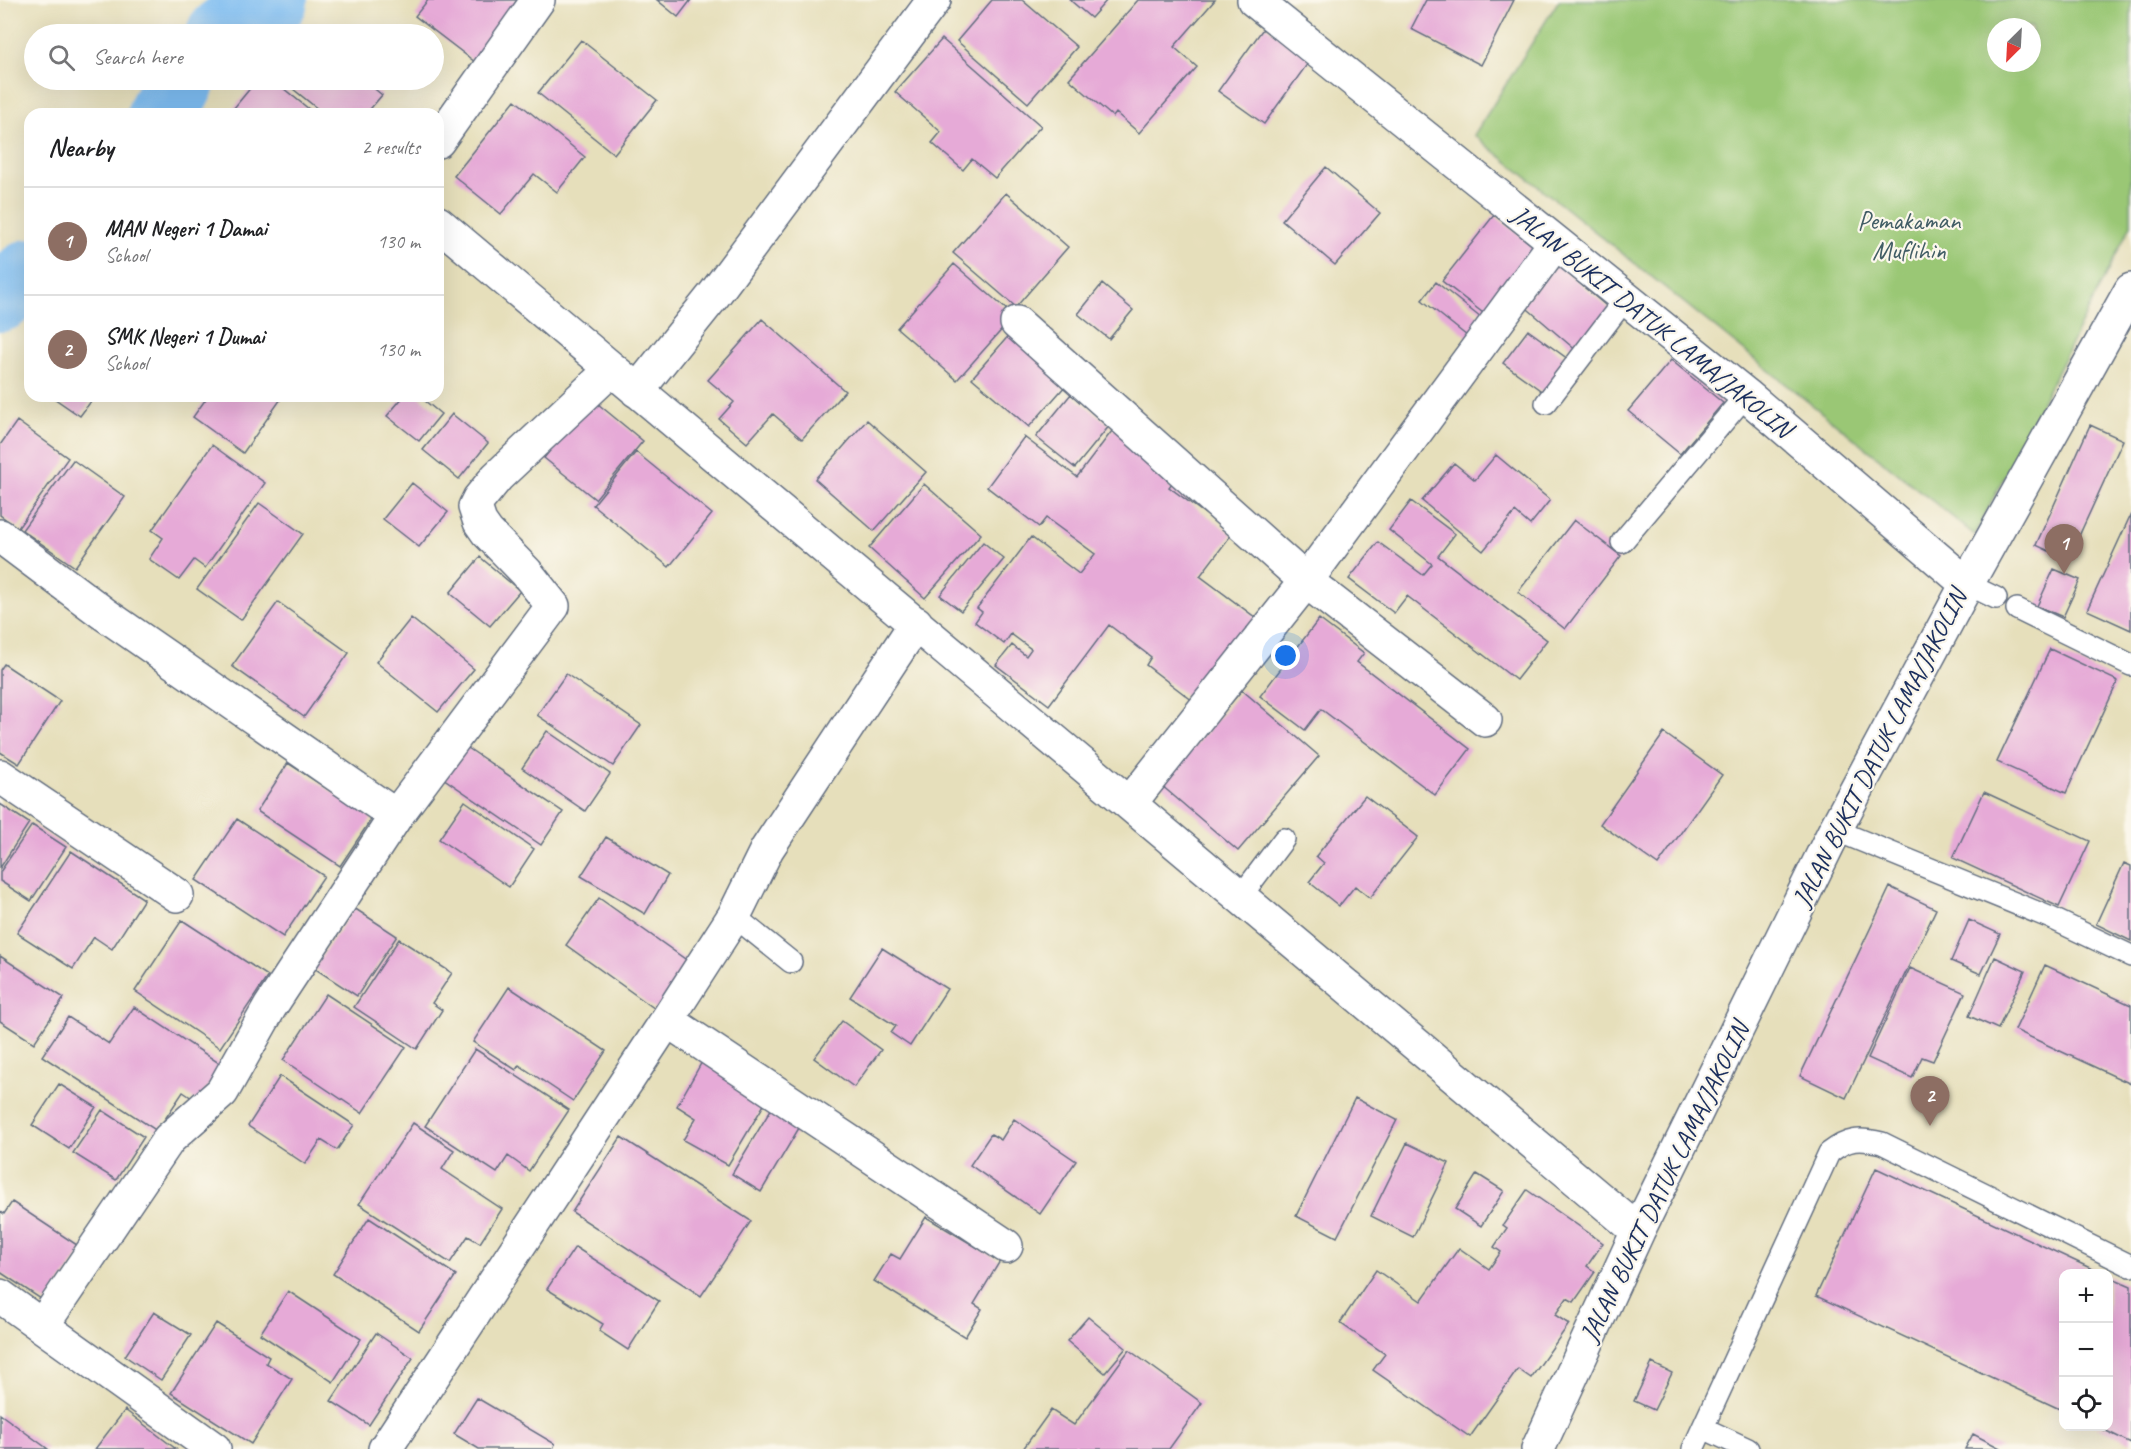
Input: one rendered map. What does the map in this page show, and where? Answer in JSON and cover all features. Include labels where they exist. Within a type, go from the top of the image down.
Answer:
[{"type":"street","points":[[444,133],[538,0]]},
{"type":"street","points":[[637,391],[728,277],[934,0]]},
{"type":"street","name":"JALAN BUKIT DATUK LAMA/JAKOLIN","points":[[1254,0],[1746,395],[1967,584],[1835,830],[1638,1232],[1540,1448]]},
{"type":"street","points":[[444,228],[1638,1232]]},
{"type":"street","points":[[1130,803],[1306,581],[1555,243]]},
{"type":"street","points":[[1967,584],[2131,290]]},
{"type":"street","points":[[1017,323],[1306,581],[1485,720]]},
{"type":"street","points":[[42,1326],[169,1139],[222,1092],[270,1007],[396,816],[553,606],[526,572],[480,522],[476,507],[479,499],[497,477],[612,369]]},
{"type":"street","points":[[0,536],[103,613],[396,816]]},
{"type":"street","points":[[385,1449],[734,916],[767,849],[916,623]]},
{"type":"street","points":[[0,776],[177,895]]},
{"type":"street","points":[[667,1020],[1006,1246]]},
{"type":"street","points":[[0,1296],[214,1449]]},
{"type":"lane","points":[[1546,403],[1626,298]]},
{"type":"lane","points":[[1622,542],[1746,395]]},
{"type":"lane","points":[[1967,584],[1996,598]]},
{"type":"lane","points":[[2017,609],[2131,665]]},
{"type":"lane","points":[[1835,830],[2051,918],[2131,956]]},
{"type":"lane","points":[[1241,896],[1284,839]]},
{"type":"lane","points":[[734,916],[791,962]]},
{"type":"lane","points":[[1693,1449],[1829,1153],[1840,1144],[1852,1140],[1882,1143],[2131,1266]]},
{"type":"lane","points":[[1703,1428],[1748,1449]]},
{"type":"green space","name":"Pemakaman Muflihin","points":[[1559,0],[2131,0],[2131,225],[1975,535],[1474,135]]},
{"type":"building","points":[[428,0],[524,0],[475,62],[444,38],[444,24],[425,24],[415,16]]},
{"type":"building","points":[[657,0],[691,0],[678,17]]},
{"type":"building","points":[[992,0],[1022,0],[1077,47],[1028,103],[957,41]]},
{"type":"building","points":[[1070,0],[1107,0],[1091,18]]},
{"type":"building","points":[[1138,0],[1215,0],[1174,47],[1197,67],[1139,133],[1116,113],[1113,117],[1069,79]]},
{"type":"building","points":[[1426,0],[1514,0],[1481,65],[1411,29]]},
{"type":"building","points":[[1265,26],[1311,59],[1264,124],[1218,91]]},
{"type":"building","points":[[942,39],[1041,126],[995,178],[972,159],[963,170],[932,143],[941,132],[895,92]]},
{"type":"building","points":[[581,40],[657,100],[614,154],[538,93]]},
{"type":"building","points":[[249,90],[285,90],[308,108],[234,108]]},
{"type":"building","points":[[294,90],[376,90],[382,95],[371,108],[317,108]]},
{"type":"building","points":[[515,100],[585,157],[557,192],[534,174],[501,214],[454,176]]},
{"type":"building","points":[[1326,167],[1380,213],[1335,265],[1282,220]]},
{"type":"building","points":[[1006,193],[1068,247],[1016,307],[953,253]]},
{"type":"building","points":[[1494,215],[1538,250],[1487,316],[1442,281]]},
{"type":"building","points":[[954,264],[1014,316],[957,380],[897,328]]},
{"type":"building","points":[[1557,264],[1612,311],[1578,352],[1522,304]]},
{"type":"building","points":[[1436,282],[1486,322],[1472,340],[1422,300]]},
{"type":"building","points":[[1102,284],[1133,310],[1109,339],[1078,314]]},
{"type":"building","points":[[762,319],[845,391],[802,439],[773,414],[747,443],[719,419],[734,402],[708,380]]},
{"type":"building","points":[[1017,326],[1074,376],[1029,427],[972,378]]},
{"type":"building","points":[[1528,330],[1572,362],[1547,395],[1503,363]]},
{"type":"building","points":[[1671,360],[1723,403],[1680,454],[1628,411]]},
{"type":"building","points":[[1071,394],[1110,425],[1075,468],[1036,437]]},
{"type":"building","points":[[592,399],[643,441],[595,499],[544,458]]},
{"type":"building","points":[[60,402],[90,402],[80,416]]},
{"type":"building","points":[[204,402],[279,402],[243,453],[193,417]]},
{"type":"building","points":[[399,402],[426,402],[441,414],[419,441],[387,416]]},
{"type":"building","points":[[452,414],[488,443],[459,479],[423,450]]},
{"type":"building","points":[[867,420],[926,472],[874,531],[815,479]]},
{"type":"building","points":[[17,421],[68,458],[18,528],[0,515],[0,445]]},
{"type":"building","points":[[2090,425],[2123,440],[2068,560],[2036,545]]},
{"type":"building","points":[[1115,427],[1178,475],[1169,487],[1232,534],[1200,576],[1256,618],[1193,701],[1146,665],[1151,657],[1109,625],[1049,705],[996,665],[1012,645],[1026,656],[1031,649],[1011,634],[1004,644],[975,622],[982,612],[977,608],[1031,537],[1079,574],[1095,554],[1046,518],[1039,527],[987,487],[1024,437],[1077,477]]},
{"type":"building","points":[[212,445],[265,483],[205,568],[194,560],[179,580],[149,559],[163,538],[152,530]]},
{"type":"building","points":[[636,452],[712,514],[669,567],[593,505]]},
{"type":"building","points":[[1496,455],[1550,500],[1530,525],[1515,512],[1483,551],[1422,501],[1454,463],[1475,480]]},
{"type":"building","points":[[73,460],[125,497],[75,567],[22,530]]},
{"type":"building","points":[[412,483],[448,512],[419,547],[383,519]]},
{"type":"building","points":[[924,484],[981,534],[925,598],[869,548]]},
{"type":"building","points":[[1411,501],[1455,534],[1438,556],[1547,640],[1516,680],[1407,596],[1394,613],[1349,579],[1378,542],[1423,575],[1432,564],[1389,530]]},
{"type":"building","points":[[259,503],[303,534],[241,620],[197,589]]},
{"type":"building","points":[[2131,514],[2131,630],[2087,610]]},
{"type":"building","points":[[1574,520],[1621,556],[1565,629],[1518,592]]},
{"type":"building","points":[[983,542],[1004,559],[961,611],[940,595]]},
{"type":"building","points":[[480,557],[520,591],[490,626],[450,593]]},
{"type":"building","points":[[2054,569],[2080,580],[2063,617],[2037,606]]},
{"type":"building","points":[[278,602],[349,653],[304,717],[232,666]]},
{"type":"building","points":[[411,618],[474,669],[438,712],[376,662]]},
{"type":"building","points":[[1319,619],[1364,653],[1357,662],[1470,749],[1435,795],[1321,709],[1305,730],[1260,696]]},
{"type":"building","points":[[2050,649],[2118,681],[2066,793],[1997,762]]},
{"type":"building","points":[[4,664],[60,701],[19,764],[0,752],[0,670]]},
{"type":"building","points":[[566,674],[641,725],[613,766],[537,715]]},
{"type":"building","points":[[1242,690],[1319,756],[1238,851],[1161,785]]},
{"type":"building","points":[[547,731],[610,774],[585,811],[522,768]]},
{"type":"building","points":[[1664,733],[1722,775],[1658,865],[1600,824]]},
{"type":"building","points":[[465,746],[563,812],[541,845],[443,778]]},
{"type":"building","points":[[288,763],[372,818],[340,866],[257,811]]},
{"type":"building","points":[[1984,792],[2090,841],[2059,907],[1953,858]]},
{"type":"building","points":[[1365,796],[1418,837],[1370,898],[1355,886],[1339,906],[1309,882],[1324,863],[1316,856]]},
{"type":"building","points":[[465,801],[534,849],[509,887],[439,839]]},
{"type":"building","points":[[0,804],[29,823],[0,868]]},
{"type":"building","points":[[237,819],[324,876],[283,937],[196,880]]},
{"type":"building","points":[[32,825],[66,847],[31,901],[0,881],[0,872]]},
{"type":"building","points":[[606,837],[668,875],[645,914],[581,876]]},
{"type":"building","points":[[71,851],[144,899],[112,949],[94,937],[73,969],[17,933]]},
{"type":"building","points":[[2124,863],[2131,866],[2131,941],[2096,924]]},
{"type":"building","points":[[1890,887],[1936,909],[1846,1098],[1800,1076]]},
{"type":"building","points":[[599,898],[692,964],[658,1011],[566,945]]},
{"type":"building","points":[[354,908],[397,936],[357,996],[314,968]]},
{"type":"building","points":[[182,920],[268,976],[220,1048],[135,991]]},
{"type":"building","points":[[1969,920],[2000,934],[1981,974],[1951,961]]},
{"type":"building","points":[[399,939],[452,973],[432,1003],[442,1010],[417,1049],[354,1007]]},
{"type":"building","points":[[882,948],[947,989],[910,1046],[891,1033],[896,1026],[850,997]]},
{"type":"building","points":[[0,956],[64,998],[34,1043],[0,1021]]},
{"type":"building","points":[[1995,957],[2025,971],[1998,1029],[1969,1016]]},
{"type":"building","points":[[2045,965],[2131,1005],[2131,1084],[2015,1030]]},
{"type":"building","points":[[1910,968],[1965,993],[1933,1061],[1922,1057],[1912,1078],[1868,1058]]},
{"type":"building","points":[[509,987],[606,1051],[573,1101],[519,1065],[516,1070],[473,1042]]},
{"type":"building","points":[[326,994],[406,1047],[362,1113],[283,1060]]},
{"type":"building","points":[[134,1007],[222,1065],[198,1102],[183,1092],[157,1131],[42,1056],[68,1017],[109,1044]]},
{"type":"building","points":[[842,1021],[881,1050],[854,1087],[814,1058]]},
{"type":"building","points":[[475,1049],[569,1110],[529,1171],[508,1156],[497,1173],[425,1126]]},
{"type":"building","points":[[703,1060],[768,1098],[728,1165],[683,1140],[696,1118],[677,1106]]},
{"type":"building","points":[[280,1076],[354,1125],[337,1150],[321,1140],[305,1164],[248,1126]]},
{"type":"building","points":[[59,1084],[96,1107],[69,1149],[32,1125]]},
{"type":"building","points":[[1355,1098],[1397,1120],[1337,1237],[1296,1216]]},
{"type":"building","points":[[773,1106],[802,1123],[761,1192],[732,1174]]},
{"type":"building","points":[[102,1110],[144,1137],[116,1180],[73,1153]]},
{"type":"building","points":[[1014,1119],[1076,1161],[1040,1214],[970,1165],[991,1134],[1001,1140]]},
{"type":"building","points":[[413,1123],[454,1150],[442,1169],[502,1209],[480,1243],[468,1236],[450,1263],[359,1204]]},
{"type":"building","points":[[621,1137],[751,1221],[701,1296],[572,1212]]},
{"type":"building","points":[[1407,1143],[1449,1163],[1413,1237],[1371,1216]]},
{"type":"building","points":[[1876,1168],[2092,1269],[2059,1269],[2059,1409],[1816,1296]]},
{"type":"building","points":[[1477,1174],[1504,1191],[1481,1226],[1455,1209]]},
{"type":"building","points":[[1527,1190],[1603,1243],[1587,1266],[1595,1272],[1574,1302],[1567,1298],[1555,1315],[1569,1324],[1531,1378],[1518,1369],[1470,1437],[1373,1370],[1385,1354],[1340,1323],[1376,1270],[1421,1301],[1459,1248],[1489,1269],[1501,1252],[1494,1247],[1507,1228],[1503,1225]]},
{"type":"building","points":[[12,1202],[83,1249],[47,1303],[0,1272],[0,1211],[4,1214]]},
{"type":"building","points":[[926,1217],[1000,1261],[974,1304],[982,1309],[965,1337],[874,1281],[891,1254],[900,1259]]},
{"type":"building","points":[[369,1218],[456,1275],[419,1331],[333,1274]]},
{"type":"building","points":[[575,1247],[659,1301],[628,1350],[599,1331],[603,1324],[547,1289]]},
{"type":"building","points":[[2113,1278],[2131,1286],[2131,1443],[2106,1431],[2113,1431]]},
{"type":"building","points":[[288,1291],[361,1339],[333,1382],[260,1334]]},
{"type":"building","points":[[154,1312],[191,1335],[161,1380],[125,1356]]},
{"type":"building","points":[[1088,1317],[1126,1348],[1105,1373],[1067,1341]]},
{"type":"building","points":[[216,1323],[269,1357],[266,1363],[292,1379],[251,1444],[171,1393]]},
{"type":"building","points":[[376,1333],[413,1358],[369,1425],[331,1401]]},
{"type":"building","points":[[1129,1350],[1202,1403],[1169,1449],[1023,1449],[1051,1410],[1074,1425]]},
{"type":"building","points":[[1652,1363],[1672,1373],[1654,1410],[1634,1401]]},
{"type":"building","points":[[477,1398],[555,1444],[553,1449],[479,1449],[454,1434]]},
{"type":"building","points":[[125,1410],[176,1449],[95,1449]]},
{"type":"building","points":[[0,1414],[48,1449],[0,1449]]},
{"type":"building","points":[[1973,1434],[2002,1449],[1965,1449]]},
{"type":"waterway","points":[[235,24],[272,0]]},
{"type":"waterway","points":[[166,108],[175,90]]},
{"type":"waterway","points":[[0,296],[24,279]]},
{"type":"place","name":"MAN Negeri 1 Damai","points":[[2064,574]]},
{"type":"place","name":"SMK Negeri 1 Dumai","points":[[1930,1126]]}]
